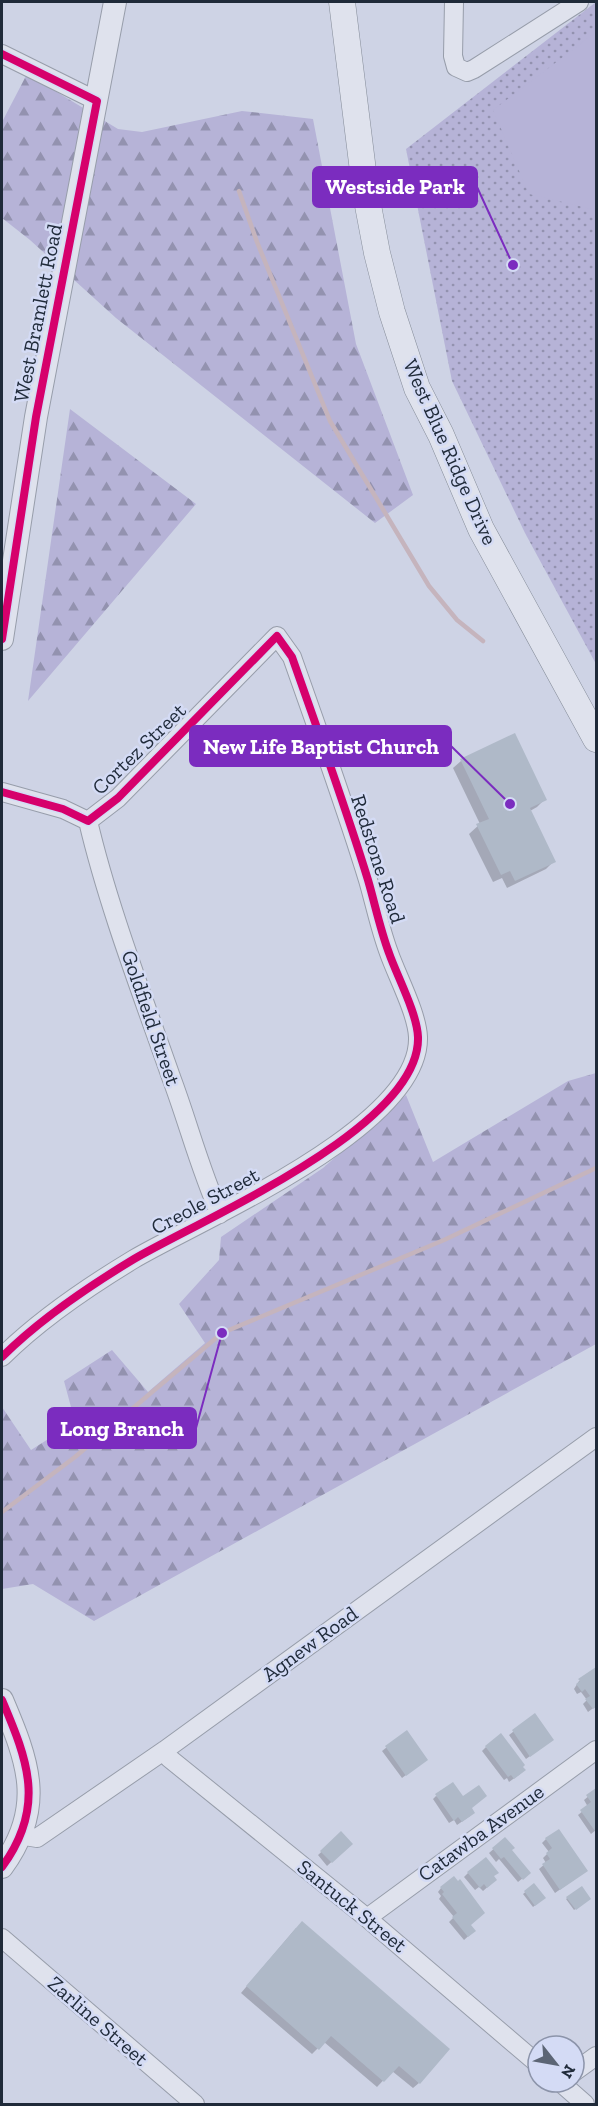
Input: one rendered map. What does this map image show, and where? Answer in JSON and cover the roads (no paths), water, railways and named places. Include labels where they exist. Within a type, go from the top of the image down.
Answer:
[{"type":"main road","name":"West Blue Ridge Drive","points":[[342,2],[366,195],[375,242],[392,312],[417,388],[482,529],[597,739]]},
{"type":"street","name":"West Bramlett Road","points":[[2,639],[36,417],[115,2]]},
{"type":"street","points":[[454,2],[453,56],[456,67],[467,72],[579,2]]},
{"type":"street","points":[[2,54],[97,101]]},
{"type":"street","name":"Cortez Street","points":[[2,792],[63,809],[88,821],[118,798],[277,636]]},
{"type":"street","name":"Redstone Road","points":[[277,636],[292,657],[368,879],[388,951],[416,1022],[418,1038],[413,1063]]},
{"type":"street","name":"Goldfield Street","points":[[88,821],[93,845],[137,982],[188,1123],[211,1195],[220,1214]]},
{"type":"street","name":"Creole Street","points":[[2,1357],[36,1328],[103,1279],[137,1258],[296,1172],[330,1149],[361,1125],[386,1101],[402,1082],[413,1063]]},
{"type":"street","name":"Agnew Road","points":[[19,1834],[37,1838],[165,1750],[597,1437]]},
{"type":"street","points":[[2,1700],[17,1734],[30,1782],[28,1810],[9,1857],[2,1866]]},
{"type":"street","name":"Santuck Street","points":[[165,1750],[169,1758],[367,1918],[526,2054]]},
{"type":"street","name":"Catawba Avenue","points":[[367,1918],[597,1750]]},
{"type":"street","name":"Zarline Street","points":[[2,1938],[195,2104]]},
{"type":"waterway","points":[[239,191],[257,242],[330,421],[429,586],[457,620],[483,641]]},
{"type":"waterway","points":[[2,1512],[75,1457],[222,1333],[444,1240],[596,1168]]},
{"type":"place","name":"Westside Park","points":[[513,265]]},
{"type":"place","name":"New Life Baptist Church","points":[[510,804]]},
{"type":"place","name":"Long Branch","points":[[222,1333]]}]
